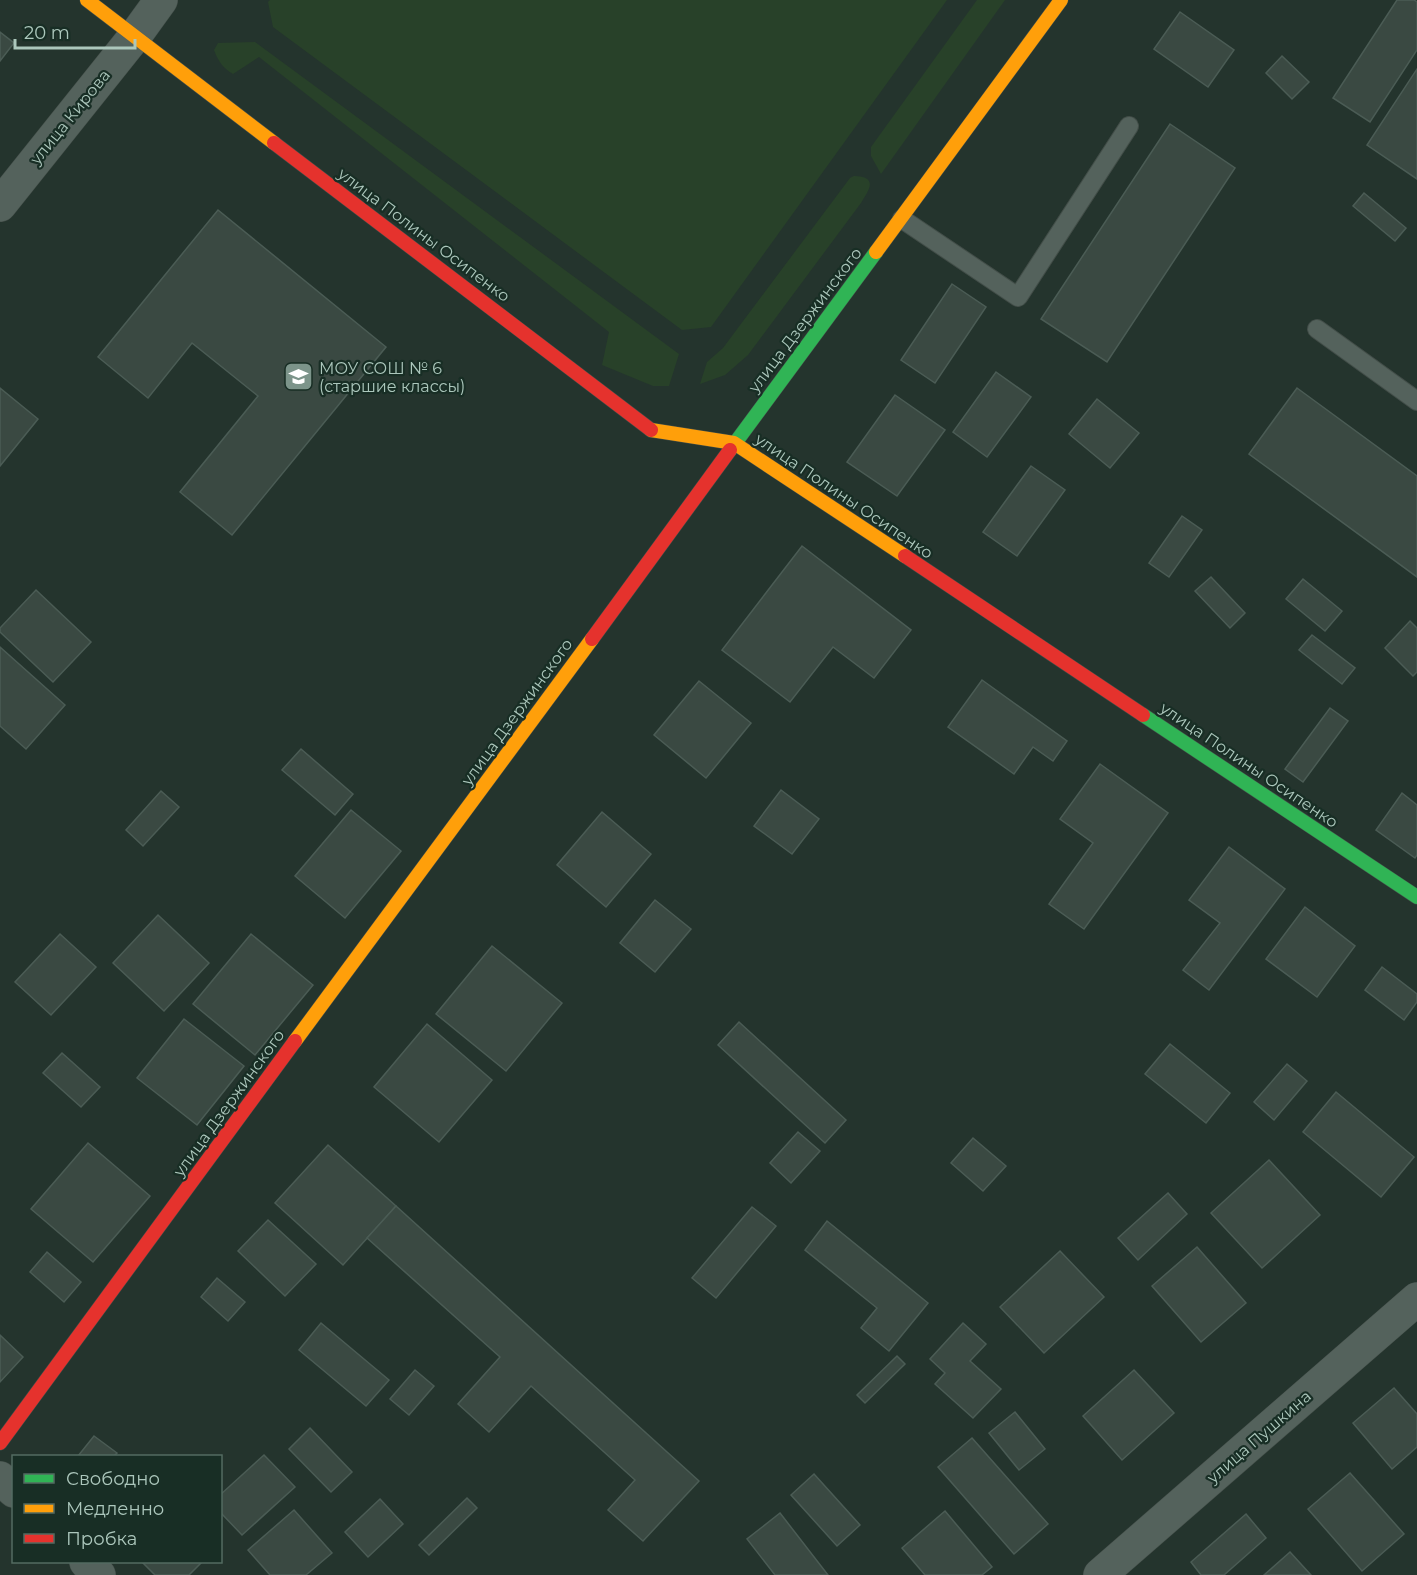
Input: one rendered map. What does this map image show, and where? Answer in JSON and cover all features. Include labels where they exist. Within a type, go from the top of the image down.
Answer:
[{"type":"street","name":"улица Полины Осипенко","points":[[87,0],[651,430],[734,443],[1417,897]]},
{"type":"street","name":"улица Кирова","points":[[0,205],[161,0]]},
{"type":"street","name":"улица Дзержинского","points":[[0,1443],[1061,0]]},
{"type":"street","name":"улица Пушкина","points":[[1100,1575],[1417,1299]]},
{"type":"street","points":[[0,1478],[12,1489]]},
{"type":"street","points":[[87,1563],[99,1575]]},
{"type":"lane","points":[[902,219],[1018,297],[1129,126]]},
{"type":"lane","points":[[1317,329],[1417,401]]},
{"type":"green space","points":[[270,0],[947,0],[711,327],[682,330],[273,27],[268,2]]},
{"type":"green space","points":[[977,0],[1005,0],[881,174],[871,156],[871,147]]},
{"type":"green space","points":[[255,42],[679,354],[669,386],[653,386],[602,365],[609,332],[259,57],[233,74],[221,64],[214,50],[218,43]]},
{"type":"green space","points":[[854,176],[867,179],[870,185],[861,203],[748,355],[725,375],[700,384],[707,362],[723,348],[850,178]]},
{"type":"building","points":[[1397,0],[1417,2],[1417,50],[1370,122],[1333,98]]},
{"type":"building","points":[[1180,12],[1234,50],[1208,87],[1154,49]]},
{"type":"building","points":[[0,32],[14,43],[0,61]]},
{"type":"building","points":[[1282,56],[1309,82],[1292,99],[1266,73]]},
{"type":"building","points":[[1417,69],[1417,179],[1367,145]]},
{"type":"building","points":[[1170,124],[1235,168],[1107,362],[1041,319]]},
{"type":"building","points":[[1364,193],[1406,228],[1395,241],[1353,206]]},
{"type":"building","name":"МОУ СОШ № 6 (старшие классы)","points":[[218,210],[386,347],[232,535],[180,492],[258,396],[192,343],[148,398],[98,357]]},
{"type":"building","points":[[952,284],[986,307],[935,383],[901,360]]},
{"type":"building","points":[[996,372],[1031,397],[987,457],[953,432]]},
{"type":"building","points":[[0,388],[38,419],[0,466]]},
{"type":"building","points":[[1297,388],[1417,476],[1417,577],[1249,454]]},
{"type":"building","points":[[895,395],[945,430],[897,496],[847,462]]},
{"type":"building","points":[[1097,399],[1139,433],[1110,468],[1069,434]]},
{"type":"building","points":[[1031,466],[1065,490],[1017,556],[983,532]]},
{"type":"building","points":[[1182,516],[1202,530],[1169,577],[1149,563]]},
{"type":"building","points":[[802,546],[911,630],[874,678],[833,647],[790,702],[722,650]]},
{"type":"building","points":[[1211,577],[1245,613],[1230,628],[1195,591]]},
{"type":"building","points":[[1303,579],[1342,611],[1325,631],[1286,599]]},
{"type":"building","points":[[36,590],[91,642],[53,682],[0,632],[0,628]]},
{"type":"building","points":[[1410,621],[1417,628],[1417,672],[1413,676],[1385,648]]},
{"type":"building","points":[[1312,635],[1355,668],[1342,684],[1299,650]]},
{"type":"building","points":[[0,647],[65,705],[26,749],[0,726]]},
{"type":"building","points":[[982,680],[1067,741],[1053,761],[1033,747],[1014,774],[948,727]]},
{"type":"building","points":[[699,681],[751,723],[706,778],[654,735]]},
{"type":"building","points":[[1330,708],[1348,721],[1303,782],[1285,769]]},
{"type":"building","points":[[301,749],[353,794],[335,815],[282,770]]},
{"type":"building","points":[[1100,764],[1168,813],[1084,929],[1049,904],[1093,843],[1060,819]]},
{"type":"building","points":[[781,790],[819,819],[792,854],[754,826]]},
{"type":"building","points":[[161,791],[179,807],[143,846],[126,830]]},
{"type":"building","points":[[1402,793],[1417,805],[1417,855],[1415,858],[1376,830]]},
{"type":"building","points":[[351,810],[401,851],[345,918],[295,876]]},
{"type":"building","points":[[602,812],[651,854],[606,907],[557,865]]},
{"type":"building","points":[[1229,847],[1285,889],[1209,990],[1183,970],[1220,923],[1189,900]]},
{"type":"building","points":[[655,900],[691,929],[655,972],[620,943]]},
{"type":"building","points":[[1305,907],[1355,946],[1317,997],[1266,959]]},
{"type":"building","points":[[158,915],[209,963],[164,1011],[113,963]]},
{"type":"building","points":[[60,934],[96,967],[51,1015],[15,982]]},
{"type":"building","points":[[251,934],[313,985],[255,1055],[193,1004]]},
{"type":"building","points":[[492,946],[562,1003],[506,1071],[436,1014]]},
{"type":"building","points":[[1382,967],[1417,994],[1417,1002],[1404,1020],[1365,990]]},
{"type":"building","points":[[184,1019],[244,1066],[197,1125],[137,1078]]},
{"type":"building","points":[[739,1022],[846,1120],[825,1143],[718,1045]]},
{"type":"building","points":[[427,1024],[492,1080],[439,1142],[374,1087]]},
{"type":"building","points":[[1170,1044],[1230,1093],[1206,1123],[1145,1074]]},
{"type":"building","points":[[62,1053],[100,1087],[81,1107],[43,1073]]},
{"type":"building","points":[[1287,1064],[1307,1081],[1274,1120],[1254,1102]]},
{"type":"building","points":[[1336,1092],[1414,1157],[1381,1197],[1303,1132]]},
{"type":"building","points":[[798,1132],[820,1151],[791,1183],[770,1163]]},
{"type":"building","points":[[973,1138],[1006,1166],[983,1191],[951,1163]]},
{"type":"building","points":[[88,1143],[150,1196],[93,1262],[31,1209]]},
{"type":"building","points":[[328,1145],[396,1206],[343,1265],[275,1203]]},
{"type":"building","points":[[1269,1160],[1320,1215],[1262,1268],[1211,1213]]},
{"type":"building","points":[[1168,1193],[1187,1214],[1138,1260],[1118,1238]]},
{"type":"building","points":[[396,1206],[699,1481],[643,1541],[608,1510],[635,1480],[531,1386],[489,1432],[458,1404],[500,1357],[367,1238]]},
{"type":"building","points":[[752,1207],[776,1226],[716,1298],[692,1278]]},
{"type":"building","points":[[268,1220],[316,1264],[285,1296],[238,1251]]},
{"type":"building","points":[[827,1221],[928,1303],[889,1351],[861,1328],[877,1308],[805,1250]]},
{"type":"building","points":[[1197,1247],[1246,1303],[1201,1342],[1152,1286]]},
{"type":"building","points":[[1060,1251],[1104,1297],[1044,1353],[1000,1307]]},
{"type":"building","points":[[47,1252],[81,1282],[64,1302],[30,1272]]},
{"type":"building","points":[[217,1278],[245,1302],[228,1321],[201,1297]]},
{"type":"building","points":[[321,1323],[389,1380],[366,1406],[299,1350]]},
{"type":"building","points":[[963,1323],[986,1344],[970,1361],[1001,1389],[973,1418],[935,1384],[945,1373],[930,1359]]},
{"type":"building","points":[[0,1335],[23,1357],[0,1382]]},
{"type":"building","points":[[897,1356],[905,1364],[865,1403],[857,1395]]},
{"type":"building","points":[[415,1370],[434,1386],[409,1415],[390,1399]]},
{"type":"building","points":[[1134,1370],[1174,1413],[1122,1460],[1083,1416]]},
{"type":"building","points":[[1394,1388],[1417,1414],[1417,1447],[1392,1469],[1353,1423]]},
{"type":"building","points":[[1015,1412],[1045,1449],[1019,1470],[989,1433]]},
{"type":"building","points":[[310,1428],[352,1472],[331,1492],[289,1449]]},
{"type":"building","points":[[94,1436],[117,1453],[115,1455],[79,1455]]},
{"type":"building","points":[[972,1438],[1048,1524],[1014,1554],[938,1467]]},
{"type":"building","points":[[264,1455],[295,1487],[242,1535],[222,1514],[222,1493]]},
{"type":"building","points":[[1350,1473],[1404,1534],[1362,1571],[1308,1509]]},
{"type":"building","points":[[814,1474],[860,1525],[837,1546],[791,1495]]},
{"type":"building","points":[[467,1498],[477,1508],[429,1555],[419,1545]]},
{"type":"building","points":[[380,1499],[403,1524],[368,1557],[345,1532]]},
{"type":"building","points":[[294,1510],[332,1553],[306,1575],[270,1575],[248,1550]]},
{"type":"building","points":[[945,1511],[992,1567],[982,1575],[925,1575],[902,1548]]},
{"type":"building","points":[[780,1513],[828,1575],[775,1575],[747,1539]]},
{"type":"building","points":[[1246,1514],[1266,1538],[1224,1575],[1201,1575],[1191,1562]]},
{"type":"building","points":[[1290,1552],[1311,1575],[1264,1575]]},
{"type":"building","points":[[143,1563],[201,1563],[189,1575],[155,1575]]},
{"type":"traffic: fast","points":[[730,450],[876,252]]},
{"type":"traffic: fast","points":[[1143,715],[1417,897]]},
{"type":"traffic: slow","points":[[87,0],[274,143]]},
{"type":"traffic: slow","points":[[876,252],[1061,0]]},
{"type":"traffic: slow","points":[[651,430],[734,443],[905,556]]},
{"type":"traffic: slow","points":[[295,1041],[592,639]]},
{"type":"traffic: jam","points":[[274,143],[651,430]]},
{"type":"traffic: jam","points":[[592,639],[730,450]]},
{"type":"traffic: jam","points":[[905,556],[1143,715]]},
{"type":"traffic: jam","points":[[0,1443],[295,1041]]},
{"type":"place","name":"МОУ СОШ № 6 (старшие классы)","points":[[298,377]]}]
